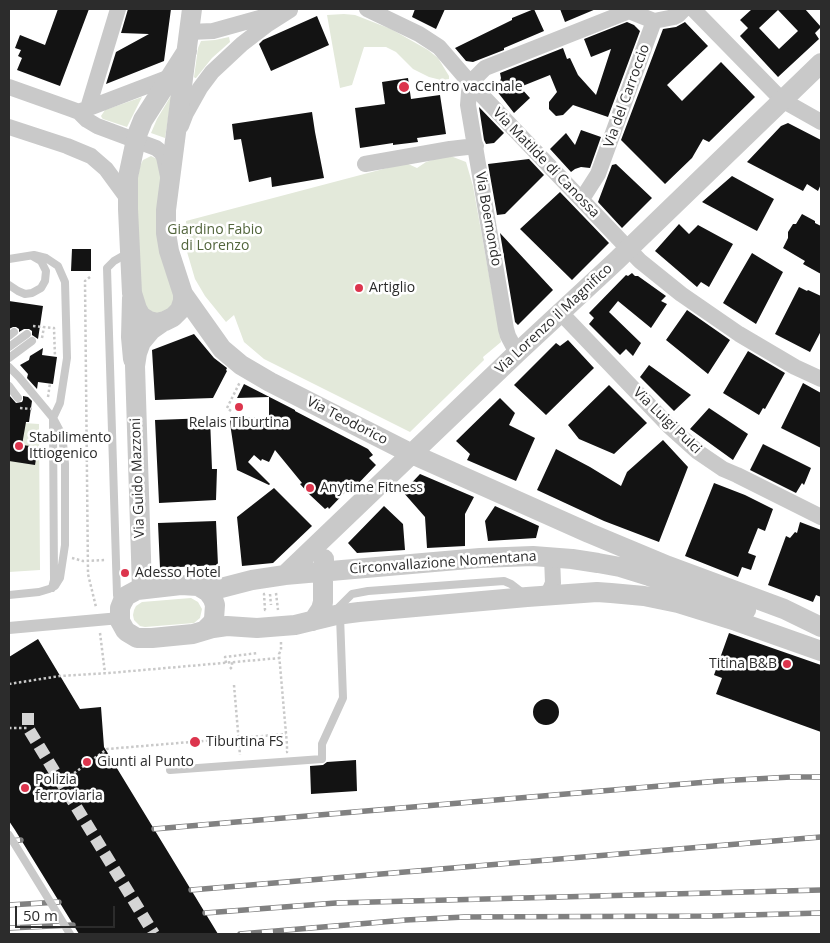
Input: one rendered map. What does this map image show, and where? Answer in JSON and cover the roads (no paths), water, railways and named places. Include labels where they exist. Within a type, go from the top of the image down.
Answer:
[{"type":"street","points":[[118,9],[84,110],[84,118],[92,123],[158,149],[163,154],[166,166],[168,191]]},
{"type":"street","name":"Via Teodorico","points":[[192,9],[168,191],[166,233],[171,257],[183,294],[222,349],[241,365],[270,382],[412,454],[668,566],[784,609]]},
{"type":"street","points":[[161,323],[148,321],[141,316],[132,293],[128,177],[139,130],[149,108],[170,78],[188,42],[213,31],[292,9]]},
{"type":"street","points":[[176,140],[186,113],[200,88],[212,72],[242,44],[292,9]]},
{"type":"street","name":"Via Matilde di Canossa","points":[[367,9],[430,40],[448,56],[471,84],[640,261],[710,315],[768,352],[821,379]]},
{"type":"street","points":[[471,84],[479,73],[486,68],[630,11],[654,21],[674,17],[684,9]]},
{"type":"street","points":[[693,9],[782,100],[821,122]]},
{"type":"street","name":"Via del Carroccio","points":[[582,199],[598,174],[654,21]]},
{"type":"street","name":"Via Lorenzo il Magnifico","points":[[281,583],[412,454],[821,63]]},
{"type":"street","points":[[9,87],[84,110],[170,78]]},
{"type":"street","name":"Via Boemondo","points":[[471,84],[468,105],[506,329],[517,353]]},
{"type":"street","points":[[9,127],[67,146],[100,162],[128,199]]},
{"type":"street","points":[[366,164],[476,146]]},
{"type":"street","name":"Via Guido Mazzoni","points":[[132,293],[131,338],[132,356],[135,366]]},
{"type":"street","name":"Via Guido Mazzoni","points":[[142,589],[135,366],[137,353],[142,342],[151,330],[173,317],[180,310],[183,294]]},
{"type":"street","name":"Via Luigi Pulci","points":[[560,312],[669,426],[698,452],[723,469],[821,517]]},
{"type":"street","points":[[328,617],[318,615],[323,606],[325,554],[333,531]]},
{"type":"street","points":[[535,596],[550,590],[554,583],[552,557]]},
{"type":"street","name":"Circonvallazione Nomentana","points":[[142,589],[187,585],[205,589],[221,588],[252,580],[281,583],[323,572],[480,558],[552,557],[598,563],[635,572],[821,636]]},
{"type":"street","points":[[142,589],[126,596],[120,613],[125,630],[133,637],[140,638],[187,635],[227,626],[280,627],[328,617],[535,596],[597,592],[627,594],[665,600],[728,618],[821,651]]},
{"type":"street","points":[[205,589],[213,599],[215,610],[212,623],[205,630]]},
{"type":"street","points":[[784,609],[821,619]]},
{"type":"street","points":[[784,609],[821,628]]},
{"type":"street","points":[[9,628],[120,613]]},
{"type":"lane","points":[[120,613],[117,595],[107,268],[114,261],[130,252]]},
{"type":"lane","points":[[9,259],[38,255],[46,258],[58,266],[65,282],[66,358],[60,403],[53,418],[54,580],[52,588]]},
{"type":"lane","points":[[9,285],[18,291],[28,294],[44,285],[47,274],[43,264],[35,257],[24,256]]},
{"type":"lane","points":[[9,347],[27,334]]},
{"type":"lane","points":[[9,358],[32,342]]},
{"type":"lane","points":[[9,367],[19,376],[53,418],[61,433],[64,455],[65,545],[60,578],[57,584],[40,592],[9,595]]},
{"type":"lane","points":[[9,386],[18,398]]},
{"type":"lane","points":[[170,770],[322,759],[322,744],[343,698],[328,617]]},
{"type":"lane","points":[[9,835],[70,934]]},
{"type":"tunnel","points":[[28,713],[28,728],[154,934]]},
{"type":"railway","points":[[154,829],[719,781],[821,777]]},
{"type":"railway","points":[[191,890],[821,837]]},
{"type":"railway","points":[[9,841],[21,840]]},
{"type":"railway","points":[[205,913],[336,903],[821,890]]},
{"type":"railway","points":[[9,905],[59,902]]},
{"type":"railway","points":[[240,934],[464,917],[711,916],[821,913]]},
{"type":"railway","points":[[9,928],[73,925]]},
{"type":"place","name":"Centro vaccinale","points":[[404,87]]},
{"type":"place","name":"Artiglio","points":[[359,288]]},
{"type":"place","name":"Relais Tiburtina","points":[[239,407]]},
{"type":"place","name":"Stabilimento Ittiogenico","points":[[19,446]]},
{"type":"place","name":"Anytime Fitness","points":[[310,488]]},
{"type":"place","name":"Adesso Hotel","points":[[125,573]]},
{"type":"place","name":"Titina B&B","points":[[787,664]]},
{"type":"place","name":"Tiburtina FS","points":[[195,742]]},
{"type":"place","name":"Giunti al Punto","points":[[87,762]]},
{"type":"place","name":"Polizia ferroviaria","points":[[25,788]]},
{"type":"park label","name":"Giardino Fabio di Lorenzo","points":[[215,238]]}]
